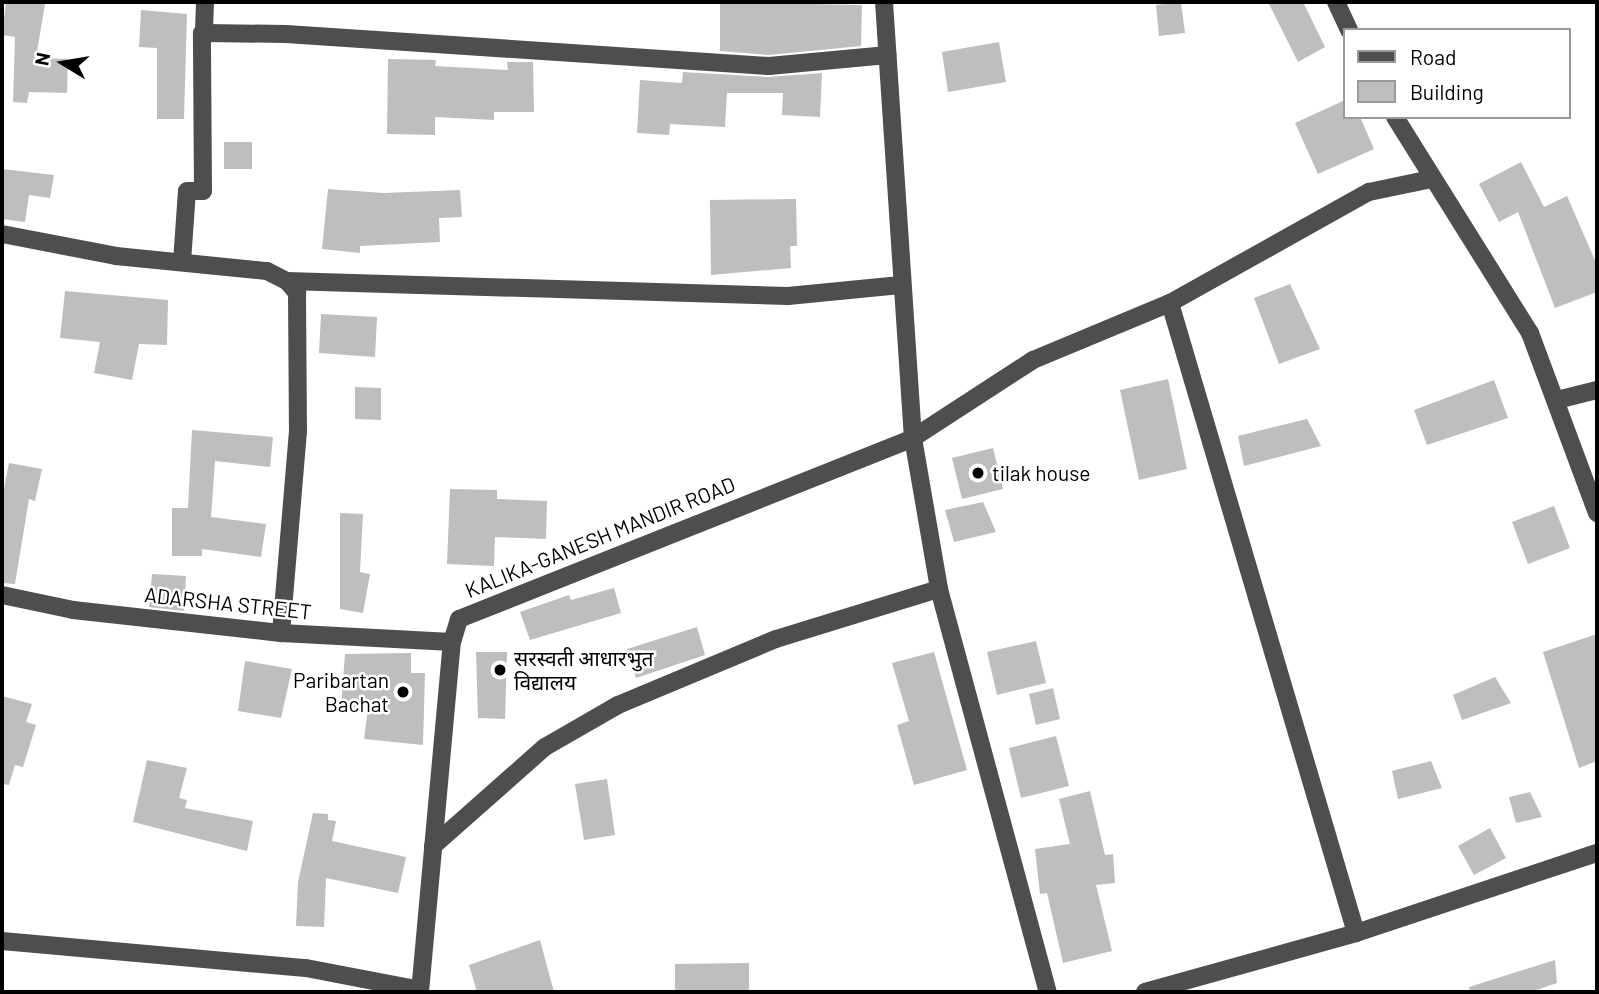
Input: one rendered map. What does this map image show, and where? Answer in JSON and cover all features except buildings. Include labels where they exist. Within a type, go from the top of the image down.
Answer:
[{"type":"street","points":[[182,262],[187,191],[203,191],[202,33],[205,2]]},
{"type":"street","points":[[884,2],[900,285],[913,438],[939,589],[1048,992]]},
{"type":"street","points":[[1336,2],[1348,28]]},
{"type":"street","points":[[202,33],[286,34],[769,66],[887,55]]},
{"type":"street","points":[[1396,119],[1431,179],[1530,333],[1597,513]]},
{"type":"street","name":"KALIKA-GANESH MANDIR ROAD","points":[[420,991],[452,642],[459,619],[477,608],[913,438],[1033,360],[1170,303],[1369,192],[1431,179]]},
{"type":"street","points":[[2,234],[116,256],[267,271],[287,281],[297,293],[298,431],[281,634]]},
{"type":"street","points":[[287,281],[788,296],[900,285]]},
{"type":"street","points":[[1170,303],[1356,933]]},
{"type":"street","points":[[1557,400],[1597,390]]},
{"type":"street","points":[[433,846],[545,747],[618,705],[776,639],[939,589]]},
{"type":"street","name":"ADARSHA STREET","points":[[2,594],[73,610],[281,634],[452,642]]},
{"type":"street","points":[[1145,992],[1356,933],[1597,853]]},
{"type":"street","points":[[2,941],[306,968],[420,991]]},
{"type":"place","name":"tilak house","points":[[978,473]]},
{"type":"place","name":"सरस्वती आधारभुत विद्यालय","points":[[500,670]]},
{"type":"place","name":"Paribartan Bachat","points":[[403,692]]}]
